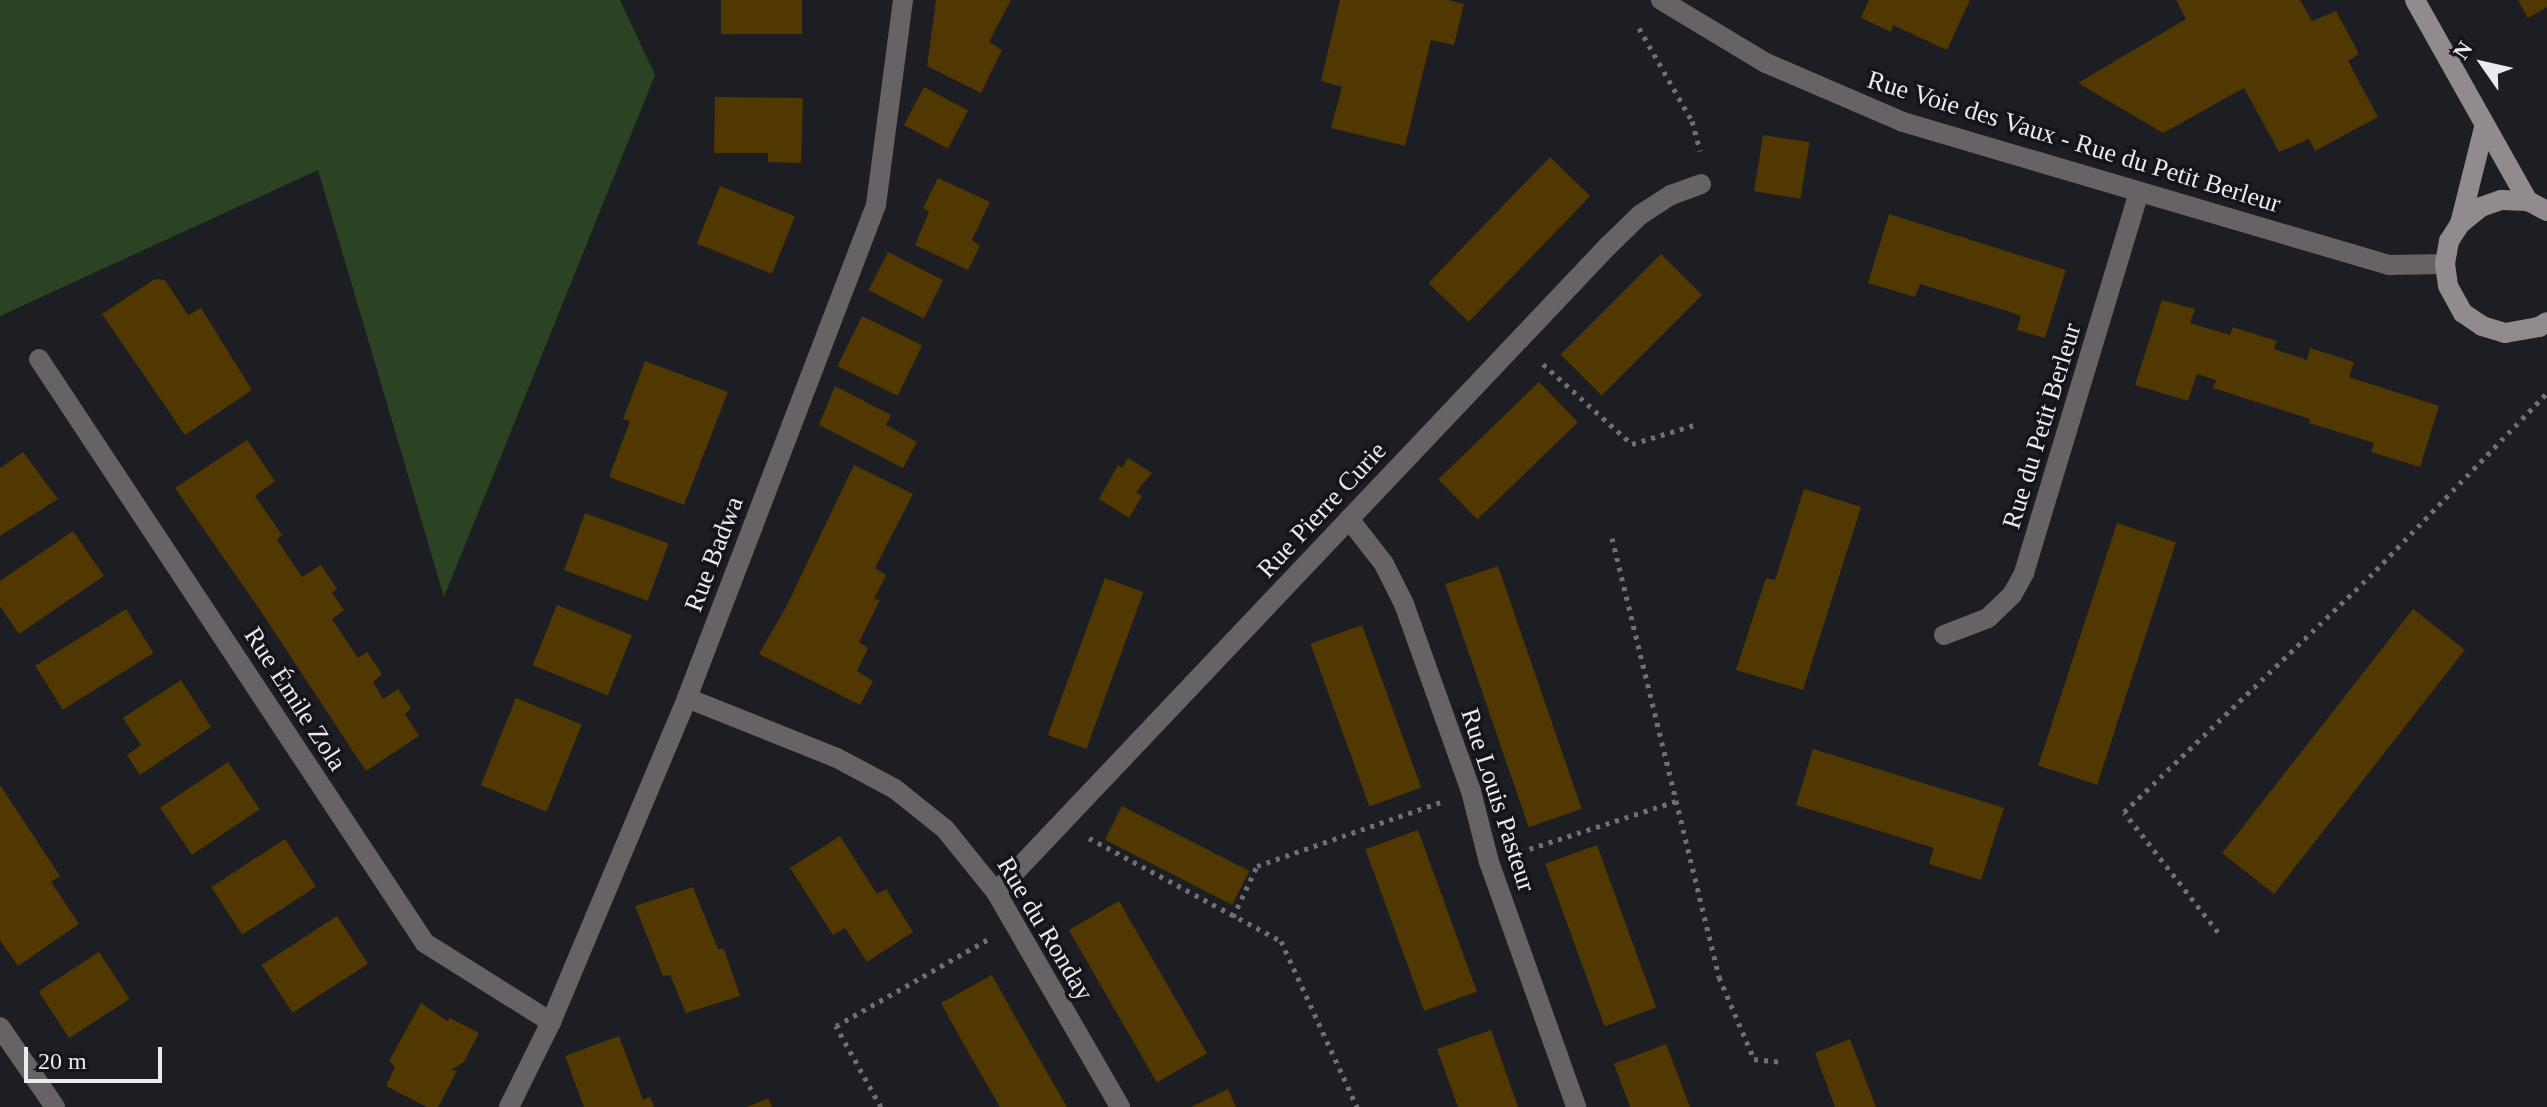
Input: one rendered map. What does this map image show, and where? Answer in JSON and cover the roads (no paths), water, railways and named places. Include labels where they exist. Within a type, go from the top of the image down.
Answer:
[{"type":"street","name":"Rue Badwa","points":[[509,1107],[551,1022],[687,698],[876,205],[903,0]]},
{"type":"street","name":"Rue Voie des Vaux - Rue du Petit Berleur","points":[[1661,0],[1766,63],[1903,122],[2389,265],[2445,264]]},
{"type":"street","points":[[2415,0],[2484,128],[2498,144],[2528,201]]},
{"type":"street","points":[[2460,224],[2484,128]]},
{"type":"street","name":"Rue Pierre Curie","points":[[996,892],[1064,824],[1349,519],[1640,215],[1671,195],[1701,184]]},
{"type":"street","name":"Rue du Petit Berleur","points":[[1944,635],[1988,618],[2012,595],[2024,573],[2139,193]]},
{"type":"street","points":[[2547,211],[2528,201],[2501,200],[2481,207],[2460,224],[2449,241],[2445,264],[2448,286],[2463,313],[2482,326],[2505,333],[2539,327],[2547,322]]},
{"type":"street","name":"Rue Émile Zola","points":[[39,359],[425,943],[551,1022]]},
{"type":"street","name":"Rue Louis Pasteur","points":[[1349,519],[1384,564],[1404,604],[1471,791],[1489,862],[1576,1107]]},
{"type":"street","name":"Rue du Ronday","points":[[687,698],[791,737],[895,789],[945,829],[996,892],[1120,1107]]},
{"type":"street","points":[[0,1027],[55,1107]]}]
